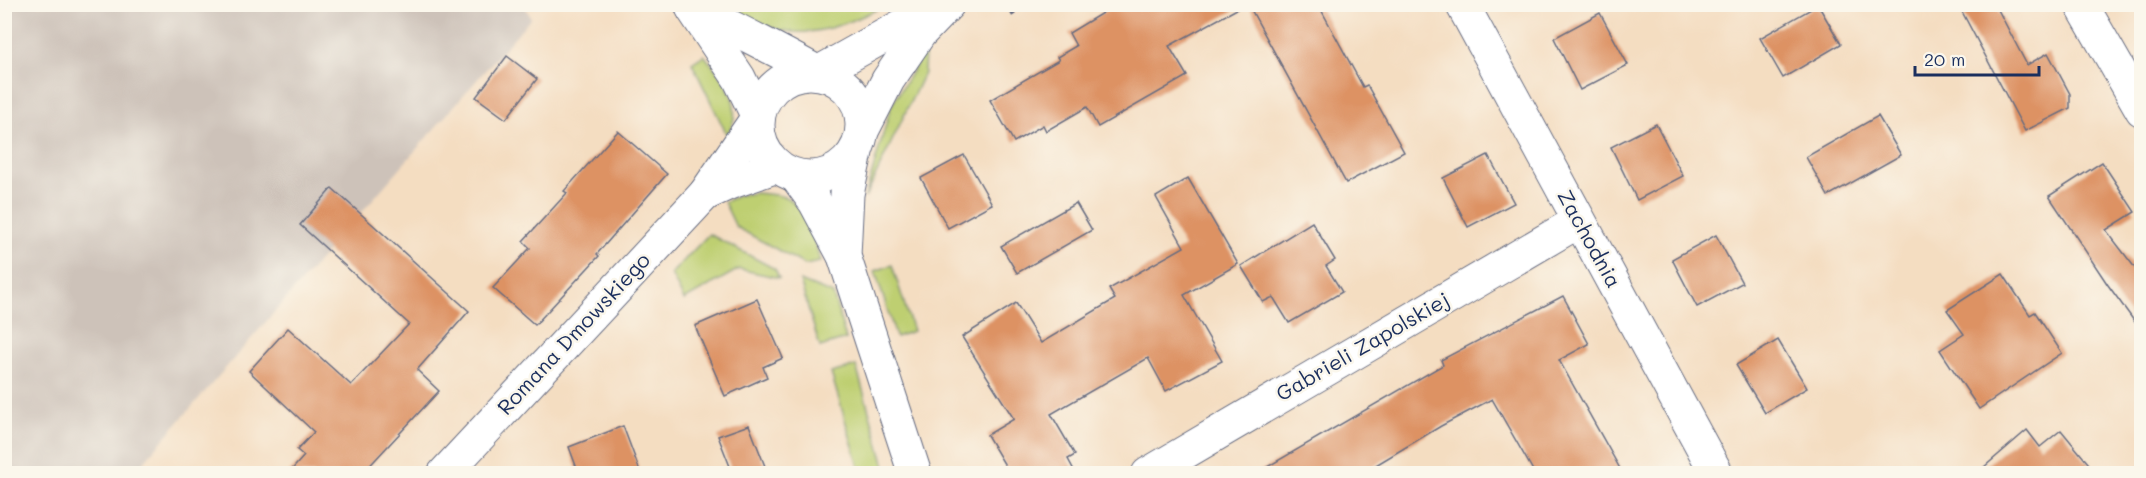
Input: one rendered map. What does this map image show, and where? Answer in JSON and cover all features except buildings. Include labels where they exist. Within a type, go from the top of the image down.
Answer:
[{"type":"street","points":[[915,474],[844,256],[814,202],[762,147],[758,117],[763,103],[774,88],[797,74],[818,72],[941,4]]},
{"type":"street","points":[[787,171],[824,176],[839,170],[860,140],[888,80],[921,33],[948,4]]},
{"type":"street","name":"Zachodnia","points":[[1462,4],[1717,474]]},
{"type":"street","points":[[2082,4],[2142,110]]},
{"type":"street","points":[[691,6],[818,72],[837,79],[852,92],[862,110],[860,140],[847,200],[844,256]]},
{"type":"street","points":[[691,6],[739,78],[758,117]]},
{"type":"street","name":"Romana Dmowskiego","points":[[444,474],[705,194],[758,117]]},
{"type":"street","name":"Romana Dmowskiego","points":[[705,194],[729,183],[787,171]]},
{"type":"street","name":"Gabrieli Zapolskiej","points":[[1148,474],[1579,221]]},
{"type":"path","points":[[1011,15],[1029,4]]},
{"type":"shaded area","points":[[524,4],[531,18],[134,473],[5,474],[4,5]]},
{"type":"green space","points":[[730,5],[885,5],[845,24],[807,32],[769,27]]},
{"type":"green space","points":[[925,50],[924,73],[865,198],[891,106]]},
{"type":"green space","points":[[704,55],[726,84],[733,100],[734,118],[727,135],[692,63]]},
{"type":"green space","points":[[756,193],[782,196],[802,211],[810,227],[820,262],[805,265],[736,227],[724,202],[740,195]]},
{"type":"green space","points":[[709,234],[775,269],[779,278],[739,269],[684,300],[671,274]]},
{"type":"green space","points":[[892,265],[913,331],[896,337],[875,271]]},
{"type":"green space","points":[[800,281],[833,294],[846,339],[820,347]]},
{"type":"green space","points":[[856,366],[887,473],[861,473],[831,373]]}]
